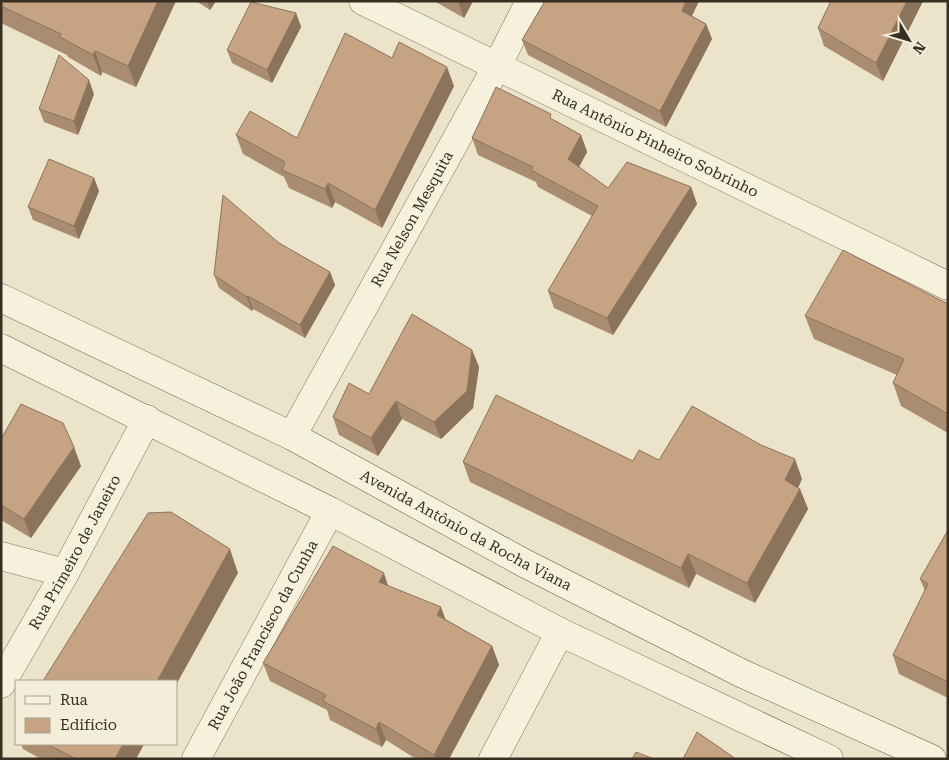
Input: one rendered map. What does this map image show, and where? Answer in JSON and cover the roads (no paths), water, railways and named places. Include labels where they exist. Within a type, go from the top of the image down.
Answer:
[{"type":"main road","name":"Rua Antônio Pinheiro Sobrinho","points":[[363,1],[948,286]]},
{"type":"main road","name":"Rua Nelson Mesquita","points":[[292,436],[498,66],[530,1]]},
{"type":"main road","name":"Avenida Antônio da Rocha Viana","points":[[1,298],[292,436],[515,558],[741,672],[932,759]]},
{"type":"main road","points":[[1,348],[147,418],[330,511],[560,632],[829,759]]},
{"type":"main road","name":"Rua Primeiro de Janeiro","points":[[1,684],[65,573],[147,418]]},
{"type":"main road","name":"Rua João Francisco da Cunha","points":[[196,759],[330,511]]},
{"type":"main road","points":[[1,556],[65,573]]},
{"type":"main road","points":[[493,759],[560,632]]}]
